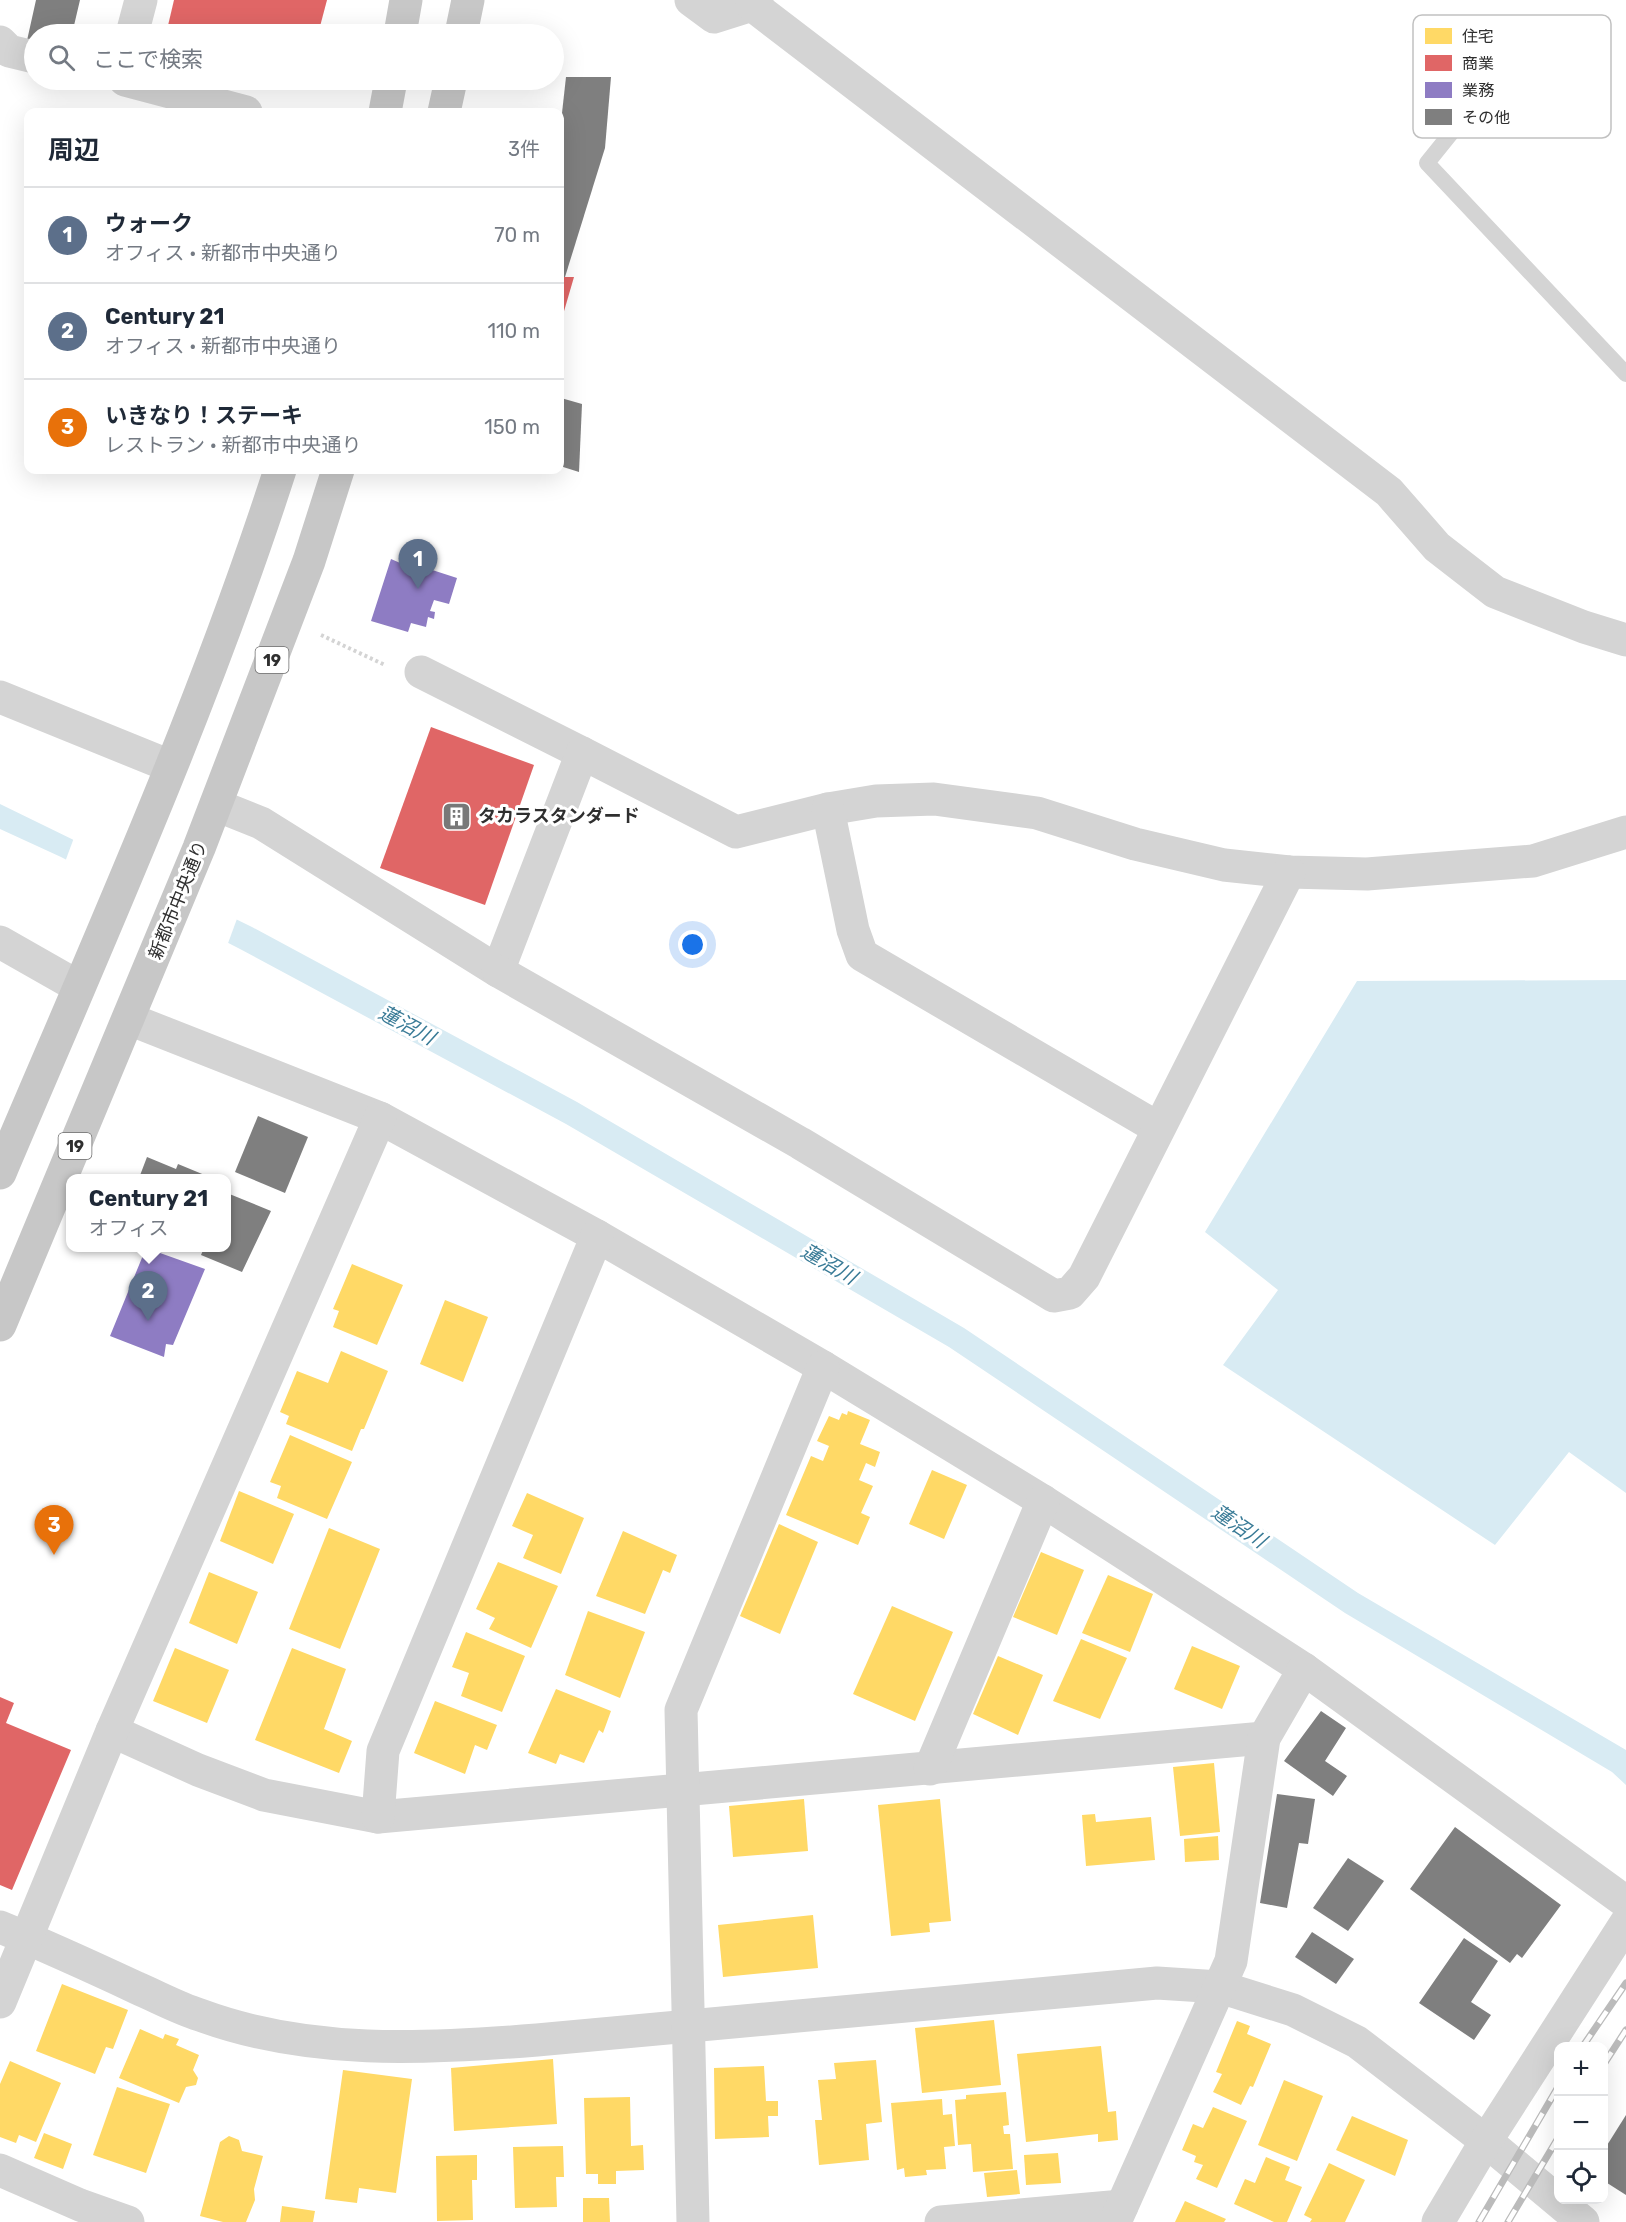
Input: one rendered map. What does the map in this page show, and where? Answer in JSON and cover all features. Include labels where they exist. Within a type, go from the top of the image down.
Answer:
[{"type":"main road","points":[[402,24],[406,0]]},
{"type":"main road","points":[[463,24],[468,0]]},
{"type":"main road","points":[[385,108],[389,90]]},
{"type":"main road","points":[[445,108],[449,90]]},
{"type":"main road","points":[[0,1173],[170,766],[260,530],[279,474]]},
{"type":"main road","name":"新都市中央通り","points":[[0,1325],[216,806],[309,561],[337,474]]},
{"type":"street","points":[[135,24],[141,0]]},
{"type":"street","points":[[691,0],[714,17],[755,2],[1389,492],[1437,547],[1495,592],[1584,627],[1626,640]]},
{"type":"street","points":[[0,42],[9,51],[24,55]]},
{"type":"street","points":[[163,90],[231,108]]},
{"type":"street","points":[[421,672],[736,832],[828,809],[876,801],[934,799],[1037,813],[1135,844],[1224,865],[1289,872],[1367,874],[1533,861],[1626,832]]},
{"type":"street","points":[[0,697],[170,766]]},
{"type":"street","points":[[498,971],[582,753]]},
{"type":"street","points":[[216,806],[261,823],[498,971],[800,1143],[1054,1296],[1070,1293],[1083,1277],[1289,872]]},
{"type":"street","points":[[828,809],[853,930],[862,955],[1158,1128]]},
{"type":"street","points":[[0,942],[79,987]]},
{"type":"street","points":[[129,1019],[380,1118],[597,1236],[824,1366],[1043,1501],[1304,1669],[1626,1902]]},
{"type":"street","points":[[0,2002],[14,1933],[111,1731],[380,1118]]},
{"type":"street","points":[[378,1817],[383,1751],[597,1236]]},
{"type":"street","points":[[693,2222],[681,1710],[824,1366]]},
{"type":"street","points":[[930,1769],[1043,1501]]},
{"type":"street","points":[[941,2222],[1119,2214],[1231,1961],[1264,1738],[1304,1669]]},
{"type":"street","points":[[111,1731],[198,1770],[264,1795],[378,1817],[1264,1738]]},
{"type":"street","points":[[1438,2222],[1486,2142],[1626,1923]]},
{"type":"street","points":[[14,1933],[200,2016],[262,2032],[319,2042],[436,2048],[689,2027],[1117,1986],[1157,1983],[1220,1987],[1293,2010],[1357,2042],[1486,2142],[1582,2222]]},
{"type":"street","points":[[0,2170],[80,2205],[128,2222]]},
{"type":"lane","points":[[1447,138],[1427,163],[1626,374]]},
{"type":"path","points":[[319,634],[396,670],[421,672]]},
{"type":"water","name":"蓮沼川","points":[[0,804],[252,927],[577,1102],[964,1328],[1358,1593],[1626,1750],[1626,1785],[1612,1772],[1345,1613],[949,1347],[566,1124],[240,949],[61,857],[0,829]]},
{"type":"water","points":[[1626,980],[1626,1493],[1569,1452],[1495,1545],[1223,1365],[1278,1290],[1205,1232],[1357,981]]},
{"type":"pier","points":[[75,835],[238,916],[227,946],[65,862]]},
{"type":"building: 住宅","points":[[352,1264],[403,1285],[377,1345],[333,1327],[339,1311],[333,1309]]},
{"type":"building: 住宅","points":[[445,1300],[488,1317],[463,1382],[420,1364]]},
{"type":"building: 住宅","points":[[341,1351],[388,1371],[364,1429],[361,1429],[352,1451],[286,1424],[289,1416],[280,1412],[297,1371],[328,1383]]},
{"type":"building: 住宅","points":[[848,1411],[870,1420],[860,1444],[880,1452],[875,1467],[866,1463],[859,1480],[873,1486],[861,1513],[870,1517],[858,1545],[786,1515],[811,1456],[823,1461],[829,1446],[817,1441],[829,1416],[839,1420],[842,1413],[847,1415]]},
{"type":"building: 住宅","points":[[290,1435],[352,1462],[327,1519],[277,1498],[281,1486],[270,1482]]},
{"type":"building: 住宅","points":[[932,1470],[967,1485],[944,1539],[909,1524]]},
{"type":"building: 住宅","points":[[239,1491],[294,1514],[273,1564],[220,1541]]},
{"type":"building: 住宅","points":[[527,1493],[584,1518],[561,1574],[523,1558],[533,1535],[512,1526]]},
{"type":"building: 住宅","points":[[779,1524],[818,1542],[780,1634],[740,1616]]},
{"type":"building: 住宅","points":[[329,1528],[380,1549],[340,1649],[289,1629]]},
{"type":"building: 住宅","points":[[623,1531],[677,1555],[670,1573],[663,1570],[645,1614],[596,1596]]},
{"type":"building: 住宅","points":[[1041,1552],[1084,1570],[1057,1635],[1013,1617]]},
{"type":"building: 住宅","points":[[498,1562],[558,1586],[531,1648],[489,1629],[495,1618],[476,1609]]},
{"type":"building: 住宅","points":[[209,1572],[258,1592],[237,1644],[189,1623]]},
{"type":"building: 住宅","points":[[1108,1575],[1153,1594],[1130,1652],[1082,1633]]},
{"type":"building: 住宅","points":[[892,1606],[953,1632],[915,1721],[853,1694]]},
{"type":"building: 住宅","points":[[588,1611],[645,1632],[620,1698],[565,1675]]},
{"type":"building: 住宅","points":[[466,1632],[525,1656],[502,1712],[461,1696],[469,1673],[452,1667]]},
{"type":"building: 住宅","points":[[1081,1639],[1127,1658],[1100,1719],[1053,1701]]},
{"type":"building: 住宅","points":[[1192,1646],[1240,1666],[1222,1709],[1174,1689]]},
{"type":"building: 住宅","points":[[175,1648],[229,1670],[207,1723],[153,1701]]},
{"type":"building: 住宅","points":[[292,1648],[346,1669],[324,1729],[352,1741],[339,1773],[255,1740]]},
{"type":"building: 住宅","points":[[998,1656],[1043,1675],[1018,1735],[973,1714]]},
{"type":"building: 住宅","points":[[556,1689],[611,1711],[603,1733],[599,1730],[584,1763],[560,1754],[556,1764],[528,1753]]},
{"type":"building: 住宅","points":[[435,1701],[497,1725],[487,1750],[475,1745],[465,1774],[414,1753]]},
{"type":"building: 住宅","points":[[1214,1763],[1220,1832],[1180,1836],[1173,1767]]},
{"type":"building: 住宅","points":[[804,1799],[808,1851],[733,1857],[729,1806]]},
{"type":"building: 住宅","points":[[940,1799],[951,1921],[929,1923],[930,1932],[891,1936],[878,1805]]},
{"type":"building: 住宅","points":[[1095,1814],[1096,1822],[1151,1817],[1155,1860],[1086,1866],[1082,1815]]},
{"type":"building: 住宅","points":[[1218,1836],[1219,1860],[1185,1862],[1184,1839]]},
{"type":"building: 住宅","points":[[813,1915],[818,1968],[723,1977],[718,1925]]},
{"type":"building: 住宅","points":[[62,1984],[128,2010],[113,2049],[106,2047],[95,2074],[36,2051]]},
{"type":"building: 住宅","points":[[994,2020],[1001,2085],[922,2093],[915,2028]]},
{"type":"building: 住宅","points":[[1237,2021],[1250,2026],[1247,2034],[1271,2044],[1253,2087],[1250,2086],[1241,2105],[1213,2092],[1222,2074],[1216,2072]]},
{"type":"building: 住宅","points":[[140,2029],[163,2039],[165,2034],[179,2039],[176,2045],[199,2055],[193,2070],[198,2078],[196,2085],[186,2087],[179,2103],[119,2078]]},
{"type":"building: 住宅","points":[[1101,2046],[1108,2112],[1116,2111],[1118,2140],[1098,2142],[1098,2134],[1026,2142],[1017,2054]]},
{"type":"building: 住宅","points":[[553,2059],[557,2124],[454,2131],[451,2068]]},
{"type":"building: 住宅","points":[[876,2060],[882,2122],[866,2124],[869,2160],[819,2165],[815,2120],[822,2120],[818,2080],[836,2079],[834,2063]]},
{"type":"building: 住宅","points":[[10,2061],[61,2083],[36,2142],[19,2135],[16,2143],[0,2137],[0,2084]]},
{"type":"building: 住宅","points":[[764,2066],[766,2101],[778,2101],[778,2116],[768,2116],[769,2137],[715,2139],[714,2068]]},
{"type":"building: 住宅","points":[[343,2070],[412,2079],[396,2193],[359,2188],[357,2203],[325,2199]]},
{"type":"building: 住宅","points":[[1284,2080],[1323,2096],[1297,2161],[1258,2145]]},
{"type":"building: 住宅","points":[[117,2087],[170,2104],[146,2173],[93,2155]]},
{"type":"building: 住宅","points":[[1006,2092],[1009,2125],[1003,2126],[1004,2134],[1010,2134],[1013,2169],[973,2172],[971,2144],[958,2145],[955,2100],[966,2099],[966,2095]]},
{"type":"building: 住宅","points":[[630,2097],[631,2146],[643,2145],[644,2170],[616,2171],[616,2184],[598,2184],[598,2174],[586,2174],[584,2098]]},
{"type":"building: 住宅","points":[[942,2099],[943,2115],[952,2114],[955,2146],[944,2147],[946,2169],[926,2170],[927,2175],[905,2177],[904,2168],[897,2170],[891,2103]]},
{"type":"building: 住宅","points":[[1213,2107],[1247,2121],[1217,2188],[1196,2179],[1203,2165],[1194,2162],[1196,2156],[1182,2150],[1193,2124],[1203,2128]]},
{"type":"building: 住宅","points":[[1352,2116],[1408,2140],[1395,2176],[1336,2150]]},
{"type":"building: 住宅","points":[[44,2133],[72,2144],[63,2169],[34,2158]]},
{"type":"building: 住宅","points":[[229,2136],[239,2140],[242,2151],[263,2156],[254,2189],[255,2200],[246,2222],[223,2222],[200,2216],[220,2142]]},
{"type":"building: 住宅","points":[[563,2146],[564,2177],[556,2177],[557,2207],[515,2208],[513,2147]]},
{"type":"building: 住宅","points":[[1058,2153],[1061,2183],[1026,2185],[1024,2155]]},
{"type":"building: 住宅","points":[[477,2155],[477,2180],[472,2180],[473,2220],[437,2221],[436,2156]]},
{"type":"building: 住宅","points":[[1266,2157],[1290,2167],[1285,2180],[1302,2187],[1287,2222],[1274,2222],[1234,2204],[1245,2179],[1255,2183]]},
{"type":"building: 住宅","points":[[1329,2163],[1365,2180],[1345,2222],[1310,2222],[1312,2219],[1304,2215]]},
{"type":"building: 住宅","points":[[1017,2170],[1020,2194],[987,2197],[984,2173]]},
{"type":"building: 住宅","points":[[583,2198],[609,2198],[610,2222],[583,2222]]},
{"type":"building: 住宅","points":[[1185,2201],[1226,2219],[1224,2222],[1175,2222]]},
{"type":"building: 住宅","points":[[282,2206],[315,2211],[313,2222],[280,2222]]},
{"type":"building: 商業","points":[[174,0],[327,0],[321,24],[168,24]]},
{"type":"building: 商業","points":[[564,277],[574,277],[564,311]]},
{"type":"building: 商業","name":"タカラスタンダード","points":[[431,727],[534,765],[485,905],[380,868]]},
{"type":"building: 商業","points":[[0,1697],[14,1703],[6,1723],[71,1750],[12,1890],[0,1885]]},
{"type":"building: 業務","points":[[391,559],[421,572],[423,567],[457,578],[449,604],[434,600],[430,611],[435,612],[434,619],[428,617],[426,627],[411,623],[408,632],[371,621]]},
{"type":"building: 業務","points":[[144,1252],[157,1252],[205,1269],[173,1345],[166,1344],[164,1357],[110,1336]]},
{"type":"building: その他","points":[[36,0],[80,0],[74,24],[31,24]]},
{"type":"building: その他","points":[[566,77],[611,77],[605,148],[565,277],[564,108]]},
{"type":"building: その他","points":[[564,399],[582,404],[579,472],[564,467]]},
{"type":"building: その他","points":[[258,1116],[308,1137],[285,1193],[235,1172]]},
{"type":"building: その他","points":[[147,1157],[176,1169],[178,1164],[202,1174],[141,1174]]},
{"type":"building: その他","points":[[231,1195],[271,1211],[242,1272],[201,1255],[202,1252],[231,1252]]},
{"type":"building: その他","points":[[1321,1711],[1346,1728],[1325,1761],[1347,1776],[1333,1796],[1284,1761]]},
{"type":"building: その他","points":[[1277,1794],[1315,1799],[1308,1844],[1299,1843],[1287,1908],[1260,1903]]},
{"type":"building: その他","points":[[1455,1827],[1561,1905],[1522,1958],[1517,1954],[1510,1963],[1410,1889]]},
{"type":"building: その他","points":[[1348,1858],[1384,1881],[1348,1931],[1313,1908]]},
{"type":"building: その他","points":[[1312,1932],[1354,1959],[1336,1984],[1295,1957]]},
{"type":"building: その他","points":[[1464,1938],[1498,1961],[1471,2002],[1491,2015],[1474,2040],[1419,2003]]},
{"type":"building: その他","points":[[1626,2115],[1626,2195],[1608,2184],[1608,2144]]},
{"type":"railway","points":[[1586,2042],[1626,1983]]},
{"type":"railway","points":[[1608,2058],[1626,2030]]},
{"type":"railway","points":[[1479,2222],[1554,2094]]},
{"type":"railway","points":[[1508,2222],[1554,2145]]},
{"type":"place","name":"ウォーク","points":[[418,589]]},
{"type":"place","name":"タカラスタンダード","points":[[457,816]]},
{"type":"place","name":"Century 21","points":[[148,1321]]},
{"type":"place","name":"いきなり！ステーキ","points":[[54,1555]]}]
